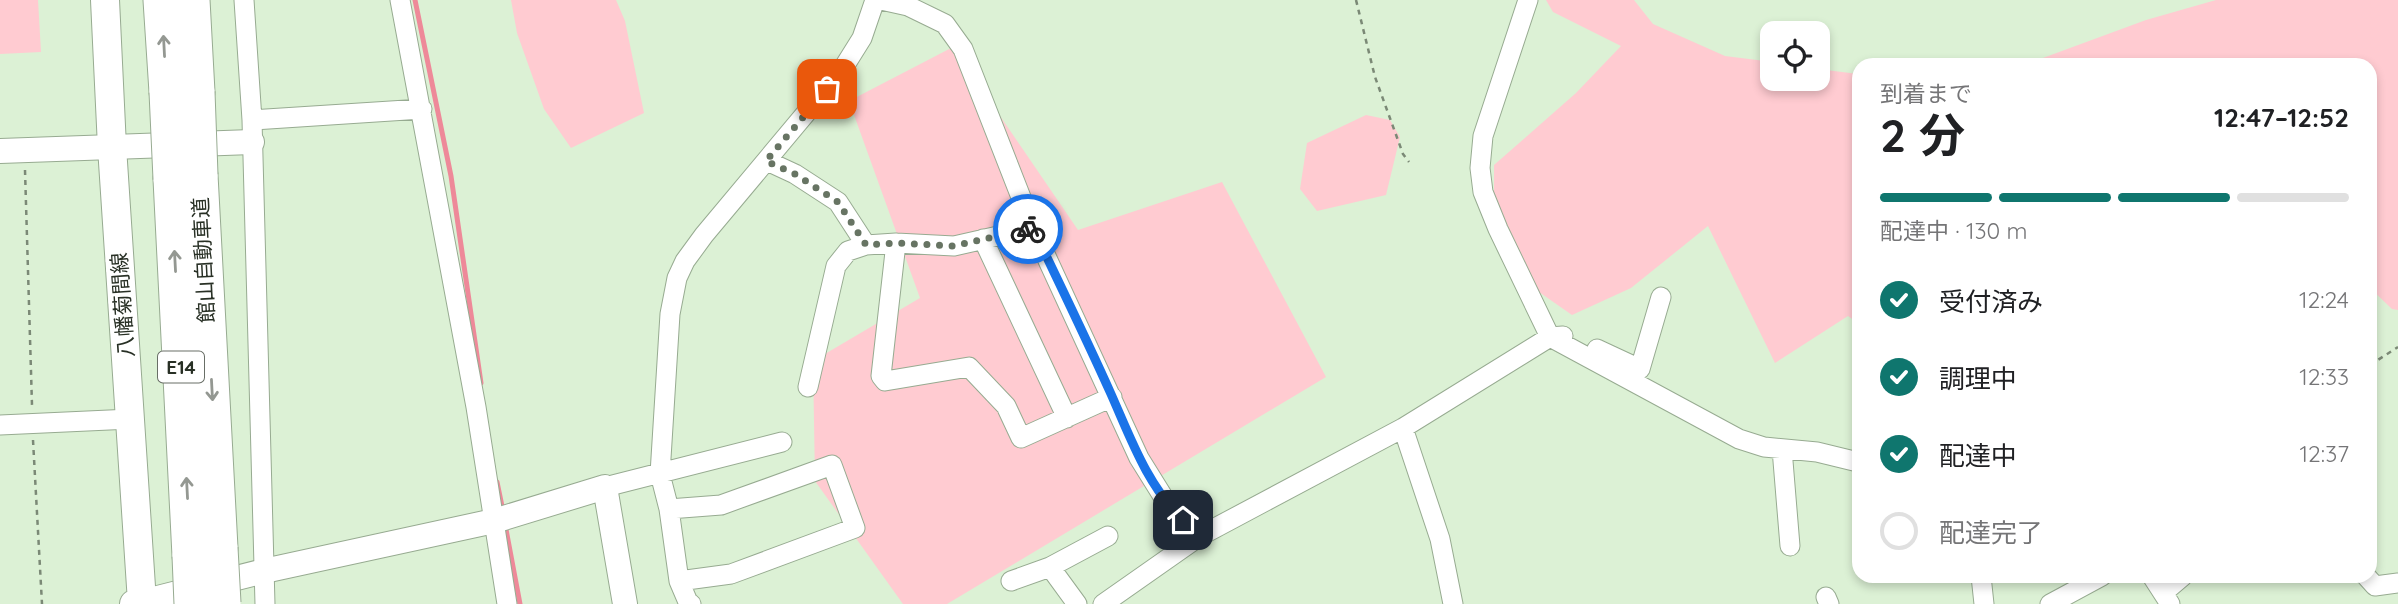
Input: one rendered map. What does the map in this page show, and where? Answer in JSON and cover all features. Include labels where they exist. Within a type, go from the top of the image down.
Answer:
[{"type":"highway","name":"館山自動車道","points":[[161,0],[182,92]]},
{"type":"highway","name":"館山自動車道","points":[[192,0],[182,92],[205,552],[213,604]]},
{"type":"main road","name":"八幡菊間線","points":[[105,0],[131,419],[139,603]]},
{"type":"street","points":[[244,0],[252,131],[265,604]]},
{"type":"street","points":[[400,0],[476,407],[507,604]]},
{"type":"street","points":[[691,604],[679,581],[669,509],[660,474],[670,314],[677,278],[685,261],[704,235],[842,70],[862,38],[875,0]]},
{"type":"street","points":[[881,0],[908,6],[945,24],[963,49],[1033,228],[1139,458],[1167,503],[1200,536]]},
{"type":"street","points":[[1528,0],[1483,136],[1480,168],[1483,192],[1497,229],[1550,337],[1740,439],[1764,447],[1817,453],[1852,461]]},
{"type":"street","points":[[12,150],[112,146],[422,109]]},
{"type":"street","points":[[766,161],[795,174],[838,202],[866,245]]},
{"type":"street","points":[[808,387],[835,266],[848,251],[866,245],[896,243],[954,246],[1033,228]]},
{"type":"street","points":[[984,239],[1067,418]]},
{"type":"street","points":[[896,243],[881,376],[885,381],[969,367],[1006,406],[1021,438],[1112,397]]},
{"type":"street","points":[[1104,604],[1200,536],[1402,428],[1550,337],[1568,336],[1640,369],[1661,297]]},
{"type":"street","points":[[0,425],[131,419]]},
{"type":"street","points":[[1402,428],[1440,539],[1453,604]]},
{"type":"street","points":[[139,603],[264,571],[494,521],[604,487],[782,442]]},
{"type":"street","points":[[1782,449],[1790,546]]},
{"type":"street","points":[[669,509],[721,505],[832,465],[855,528],[731,574],[679,581]]},
{"type":"street","points":[[604,487],[625,604]]},
{"type":"street","points":[[1011,581],[1050,567],[1108,536]]},
{"type":"street","points":[[1050,567],[1077,604]]},
{"type":"street","points":[[1982,583],[1984,604]]},
{"type":"street","points":[[2050,604],[2089,583]]},
{"type":"street","points":[[2157,583],[2167,598],[2178,583]]},
{"type":"street","points":[[2372,583],[2375,586],[2398,583]]},
{"type":"path","points":[[1356,0],[1375,77],[1403,154],[1409,162]]},
{"type":"path","points":[[12,150],[33,423],[42,604]]},
{"type":"path","points":[[2377,360],[2398,347]]},
{"type":"shaded area","points":[[0,0],[38,0],[41,52],[0,54]]},
{"type":"shaded area","points":[[511,0],[616,0],[625,21],[644,113],[571,148],[544,109],[517,33]]},
{"type":"shaded area","points":[[1546,0],[1634,0],[1653,24],[1725,56],[1760,60],[1760,91],[1830,91],[1830,70],[1852,73],[1852,319],[1848,316],[1775,363],[1708,226],[1631,288],[1572,315],[1522,280],[1494,226],[1494,165],[1576,93],[1621,46],[1553,12]]},
{"type":"shaded area","points":[[2216,0],[2398,0],[2398,310],[2392,309],[2377,295],[2377,58],[2043,58],[2146,20]]},
{"type":"shaded area","points":[[953,47],[1078,230],[1222,182],[1326,377],[947,604],[903,604],[815,481],[813,361],[920,298],[849,101]]},
{"type":"shaded area","points":[[1366,115],[1390,120],[1400,137],[1386,195],[1317,211],[1300,189],[1307,143]]},
{"type":"waterway","points":[[415,0],[451,176],[481,383]]},
{"type":"waterway","points":[[497,482],[503,511]]},
{"type":"waterway","points":[[505,524],[520,604]]},
{"type":"way so far","points":[[827,89],[766,161],[795,174],[838,202],[866,245],[896,243],[954,246],[1028,229]]},
{"type":"route","points":[[1028,229],[1033,228],[1139,458],[1167,503],[1183,520]]}]
